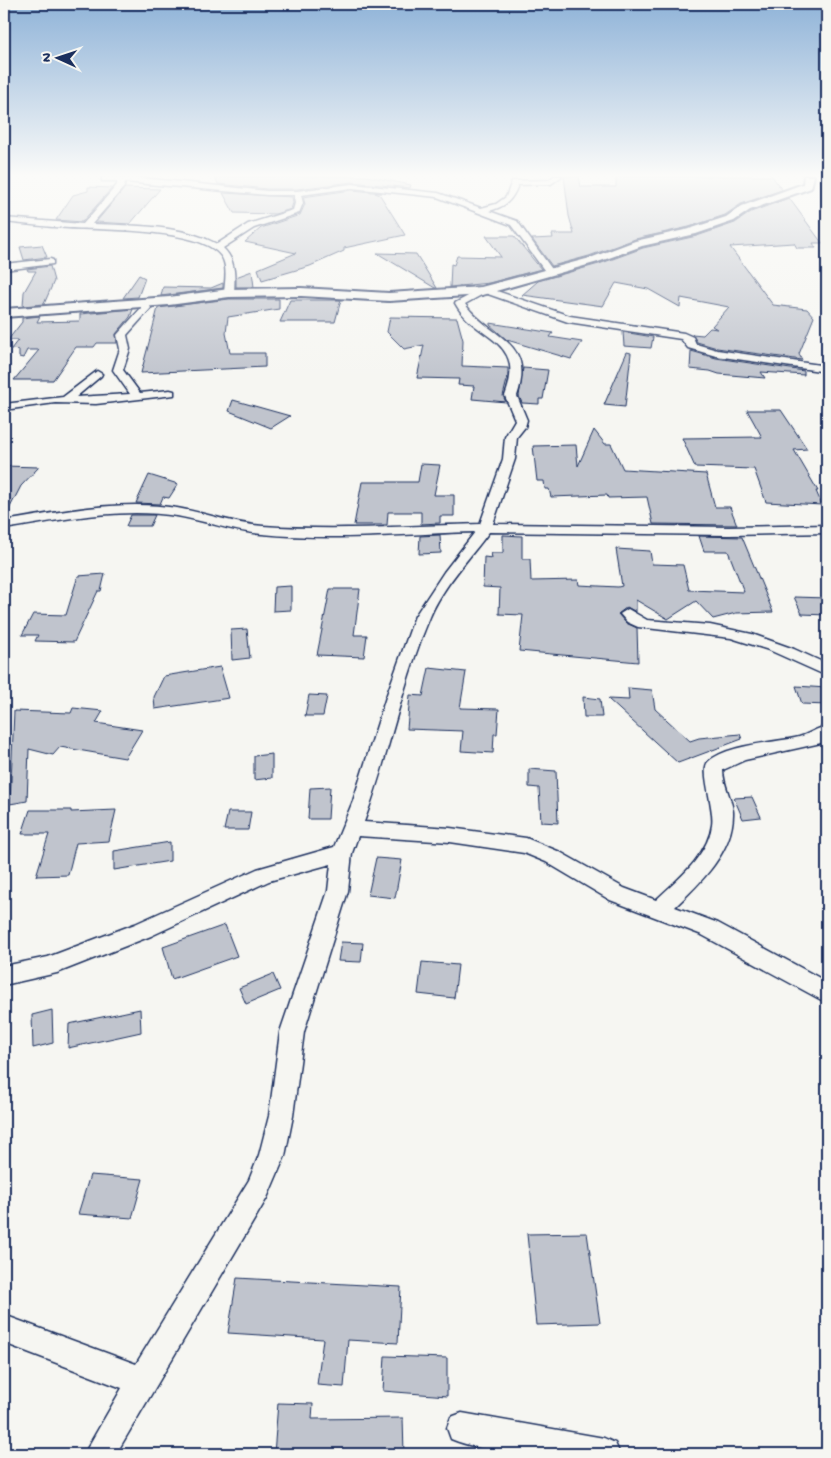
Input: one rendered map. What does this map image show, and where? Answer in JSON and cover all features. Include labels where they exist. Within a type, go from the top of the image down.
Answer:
[{"type":"street","points":[[209,244],[218,248],[226,257],[230,268],[229,293]]},
{"type":"street","points":[[218,248],[224,244]]},
{"type":"street","points":[[531,244],[550,272]]},
{"type":"street","points":[[99,1454],[245,1215],[272,1156],[281,1116],[292,1032],[338,891],[342,854],[362,801],[394,697],[423,616],[484,528],[509,458],[511,437],[519,427],[521,420],[511,396],[515,388],[517,365],[514,354],[497,336],[479,324],[460,306],[460,302],[483,291],[594,260],[636,244]]},
{"type":"street","points":[[4,267],[50,262]]},
{"type":"street","points":[[4,314],[144,303],[229,293],[301,292],[389,297],[483,291],[562,318],[684,336],[689,339],[692,346],[716,353],[827,369]]},
{"type":"street","points":[[138,397],[122,378],[118,370],[125,350],[122,334],[146,308],[144,303]]},
{"type":"street","points":[[67,400],[97,374]]},
{"type":"street","points":[[4,407],[67,400],[96,401],[170,393]]},
{"type":"street","points":[[4,525],[80,513],[129,510],[176,512],[262,530],[314,532],[484,528],[720,531],[827,530]]},
{"type":"street","points":[[628,614],[632,619],[643,624],[719,630],[794,655],[827,670]]},
{"type":"street","points":[[660,909],[695,873],[720,837],[723,809],[713,775],[714,768],[742,755],[811,739],[827,732]]},
{"type":"street","points":[[352,828],[450,835],[526,846],[552,857],[617,894],[710,929],[827,993]]},
{"type":"street","points":[[4,975],[49,966],[143,930],[264,876],[342,854]]},
{"type":"street","points":[[4,1329],[142,1381]]},
{"type":"street","points":[[462,1428],[604,1454]]},
{"type":"building","points":[[254,244],[363,244],[344,248],[344,251],[310,266],[262,280],[258,269],[296,253]]},
{"type":"building","points":[[492,244],[521,244],[541,269],[489,283],[450,287],[451,264],[454,265],[457,256],[501,257]]},
{"type":"building","points":[[536,244],[621,244],[589,256],[552,266]]},
{"type":"building","points":[[661,244],[777,244],[730,247],[773,305],[807,309],[814,317],[799,354],[802,360],[717,348],[697,342],[692,334],[703,335],[710,328],[717,329],[712,326],[729,307],[681,298],[680,307],[648,289],[616,283],[603,306],[522,295],[538,281],[599,264],[643,248]]},
{"type":"building","points":[[795,244],[814,244],[816,248],[797,248]]},
{"type":"building","points":[[42,245],[47,257],[24,260],[20,247]]},
{"type":"building","points":[[377,253],[416,254],[437,288],[435,288]]},
{"type":"building","points":[[50,266],[54,281],[44,304],[23,306],[24,292],[36,271],[28,271],[27,269]]},
{"type":"building","points":[[252,271],[254,287],[236,287],[236,277]]},
{"type":"building","points":[[139,275],[145,278],[138,297],[123,298]]},
{"type":"building","points":[[223,283],[223,288],[161,296],[163,287],[211,288]]},
{"type":"building","points":[[229,299],[279,299],[279,309],[228,317],[226,333],[230,353],[265,353],[265,367],[141,373],[158,308]]},
{"type":"building","points":[[290,300],[341,300],[335,322],[280,322]]},
{"type":"building","points":[[133,309],[130,317],[116,334],[117,343],[97,343],[94,347],[76,347],[53,380],[14,380],[39,350],[27,350],[23,358],[19,357],[19,350],[11,349],[18,340],[8,340],[22,322],[22,318],[40,316],[37,322],[80,321],[80,314]]},
{"type":"building","points":[[390,317],[457,318],[463,340],[462,366],[508,368],[503,396],[506,402],[472,399],[474,386],[458,385],[459,379],[417,378],[424,345],[404,349],[387,332]]},
{"type":"building","points":[[490,323],[553,333],[550,337],[582,342],[571,359],[507,340]]},
{"type":"building","points":[[623,332],[653,337],[651,348],[624,346]]},
{"type":"building","points":[[691,351],[716,358],[804,371],[804,375],[761,372],[765,378],[719,374],[690,369]]},
{"type":"building","points":[[627,352],[631,353],[625,407],[604,405]]},
{"type":"building","points":[[523,368],[548,370],[543,399],[539,399],[539,404],[522,403],[519,396]]},
{"type":"building","points":[[233,400],[290,416],[271,428],[229,411]]},
{"type":"building","points":[[747,410],[781,410],[807,449],[794,450],[818,491],[816,491],[822,505],[766,502],[754,469],[695,467],[682,438],[762,437]]},
{"type":"building","points":[[594,430],[605,444],[611,444],[623,469],[706,474],[715,507],[730,507],[737,525],[653,524],[647,497],[608,498],[607,495],[551,497],[549,489],[545,489],[544,481],[537,481],[533,446],[576,445],[578,466]]},
{"type":"building","points":[[421,464],[440,465],[434,495],[454,495],[454,516],[440,516],[440,523],[421,524],[421,512],[388,512],[387,525],[354,525],[362,482],[418,482]]},
{"type":"building","points":[[4,466],[39,467],[21,486],[4,519]]},
{"type":"building","points":[[149,475],[178,484],[169,498],[163,497],[160,504],[136,503]]},
{"type":"building","points":[[131,515],[155,515],[150,526],[126,526]]},
{"type":"building","points":[[440,535],[441,553],[419,554],[420,536]]},
{"type":"building","points":[[503,535],[522,536],[522,559],[530,559],[531,581],[578,580],[579,585],[622,586],[616,549],[650,551],[652,564],[683,565],[689,590],[744,592],[728,551],[704,551],[699,536],[742,537],[773,612],[736,613],[713,619],[696,601],[668,619],[636,600],[636,612],[627,607],[618,614],[626,623],[637,628],[638,662],[519,651],[523,615],[499,614],[500,588],[483,587],[484,557],[492,558],[491,553],[503,553]]},
{"type":"building","points":[[105,574],[101,591],[98,591],[74,642],[35,641],[38,635],[22,635],[33,614],[66,615],[78,576]]},
{"type":"building","points":[[291,586],[291,610],[273,611],[274,587]]},
{"type":"building","points":[[330,589],[360,589],[354,635],[367,635],[364,657],[317,655]]},
{"type":"building","points":[[794,597],[827,598],[827,615],[802,614]]},
{"type":"building","points":[[247,629],[250,658],[232,660],[231,630]]},
{"type":"building","points":[[220,667],[229,698],[155,709],[154,697],[164,676]]},
{"type":"building","points":[[429,668],[466,672],[460,708],[499,709],[497,734],[494,734],[493,753],[461,751],[463,731],[407,729],[410,695],[423,696]]},
{"type":"building","points":[[796,686],[827,688],[827,705],[802,704]]},
{"type":"building","points":[[628,688],[652,690],[655,709],[690,741],[699,738],[740,734],[742,739],[678,763],[608,699],[629,700]]},
{"type":"building","points":[[309,695],[327,696],[323,716],[305,716]]},
{"type":"building","points":[[583,697],[600,699],[602,717],[584,717]]},
{"type":"building","points":[[73,708],[103,711],[96,723],[142,730],[125,758],[60,747],[53,755],[29,749],[27,801],[10,804],[14,711],[71,713]]},
{"type":"building","points":[[272,754],[272,778],[254,780],[254,756]]},
{"type":"building","points":[[529,769],[556,771],[558,823],[541,822],[539,788],[529,787]]},
{"type":"building","points":[[330,787],[328,819],[308,819],[310,788]]},
{"type":"building","points":[[752,797],[761,817],[743,819],[734,798]]},
{"type":"building","points":[[30,810],[71,810],[71,812],[116,810],[109,841],[76,843],[68,875],[36,876],[49,834],[22,834]]},
{"type":"building","points":[[228,812],[251,812],[248,830],[224,830]]},
{"type":"building","points":[[170,842],[170,861],[114,870],[114,851]]},
{"type":"building","points":[[376,858],[402,860],[395,898],[368,895]]},
{"type":"building","points":[[225,925],[237,956],[172,979],[163,947]]},
{"type":"building","points":[[341,942],[363,943],[361,962],[338,961]]},
{"type":"building","points":[[422,962],[458,965],[454,998],[418,994]]},
{"type":"building","points":[[273,974],[280,990],[246,1004],[239,988]]},
{"type":"building","points":[[140,1009],[141,1032],[68,1048],[69,1024]]},
{"type":"building","points":[[52,1010],[53,1043],[33,1048],[32,1015]]},
{"type":"building","points":[[90,1175],[143,1179],[132,1218],[78,1214]]},
{"type":"building","points":[[587,1233],[600,1323],[536,1325],[527,1234]]},
{"type":"building","points":[[237,1278],[401,1287],[398,1343],[348,1340],[344,1387],[317,1385],[323,1339],[228,1333]]},
{"type":"building","points":[[385,1356],[447,1358],[447,1396],[383,1391]]},
{"type":"building","points":[[278,1403],[313,1404],[312,1419],[403,1418],[404,1454],[274,1454]]}]
